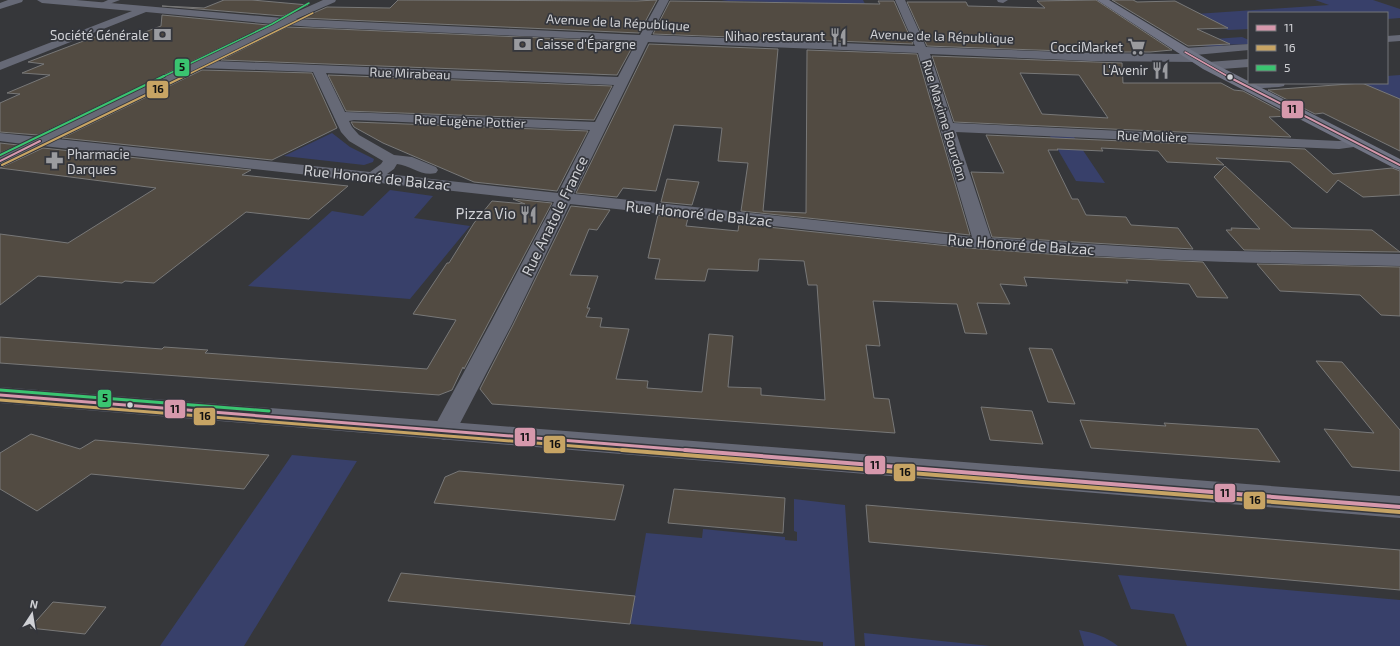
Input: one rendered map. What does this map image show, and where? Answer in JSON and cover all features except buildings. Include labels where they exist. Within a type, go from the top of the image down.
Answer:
[{"type":"main road","points":[[1102,0],[1208,66],[1400,165]]},
{"type":"street","points":[[0,6],[18,0]]},
{"type":"street","name":"Avenue de la République","points":[[42,0],[284,22],[1118,57],[1189,55],[1248,47]]},
{"type":"street","points":[[101,5],[116,0]]},
{"type":"street","points":[[0,161],[284,22],[307,3],[331,0]]},
{"type":"street","name":"Rue Anatole France","points":[[444,431],[564,200],[621,81],[664,0]]},
{"type":"street","name":"Rue Maxime Bourdon","points":[[900,0],[922,49],[983,243]]},
{"type":"street","points":[[0,66],[146,10]]},
{"type":"street","points":[[1388,39],[1400,38]]},
{"type":"street","points":[[1208,66],[1248,63]]},
{"type":"street","name":"Rue Mirabeau","points":[[199,64],[621,81]]},
{"type":"street","points":[[318,69],[346,129],[354,138],[391,159],[407,160],[430,170]]},
{"type":"street","points":[[1246,86],[1268,84]]},
{"type":"street","name":"Rue Eugène Pottier","points":[[340,117],[354,116],[599,126]]},
{"type":"street","name":"Rue Molière","points":[[947,127],[1339,145],[1356,143]]},
{"type":"street","name":"Rue Honoré de Balzac","points":[[0,137],[564,200],[983,243],[1272,259],[1400,260]]},
{"type":"street","points":[[373,178],[388,166],[391,159]]},
{"type":"street","points":[[0,395],[1400,507]]},
{"type":"shaded area","points":[[721,0],[863,0],[865,4],[728,1]]},
{"type":"shaded area","points":[[1315,0],[1373,0],[1400,9],[1400,18],[1388,19],[1388,12],[1248,12],[1248,29],[1228,30],[1196,14],[1329,5]]},
{"type":"shaded area","points":[[1242,37],[1248,40],[1248,44],[1221,45],[1224,46],[1192,45],[1175,38],[1187,41]]},
{"type":"shaded area","points":[[1400,75],[1400,101],[1379,102],[1340,84],[1388,84],[1388,76]]},
{"type":"shaded area","points":[[332,133],[350,147],[374,159],[373,162],[364,165],[284,156]]},
{"type":"shaded area","points":[[1050,136],[1074,137],[1105,183],[1076,181]]},
{"type":"shaded area","points":[[390,190],[433,196],[414,218],[470,226],[410,299],[248,286],[332,211],[363,216]]},
{"type":"shaded area","points":[[292,455],[357,461],[244,646],[160,646]]},
{"type":"shaded area","points":[[794,499],[845,505],[855,646],[823,646],[823,642],[630,624],[646,533],[702,538],[703,529],[785,537],[785,540],[797,541],[797,532],[794,531]]},
{"type":"shaded area","points":[[1118,575],[1400,600],[1400,646],[1187,646],[1174,614],[1131,609]]},
{"type":"shaded area","points":[[1079,630],[1099,635],[1118,646],[1084,646]]},
{"type":"shaded area","points":[[864,633],[990,646],[865,646]]},
{"type":"transit line","name":"5","points":[[0,155],[272,24],[309,3]]},
{"type":"transit line","name":"16","points":[[2,165],[313,13]]},
{"type":"transit line","name":"11","points":[[1185,52],[1208,66],[1400,165]]},
{"type":"transit line","name":"11","points":[[0,161],[40,141]]},
{"type":"transit line","name":"5","points":[[0,390],[269,411]]},
{"type":"transit line","name":"11","points":[[0,395],[1400,507]]},
{"type":"transit line","name":"16","points":[[0,400],[1400,512]]},
{"type":"place","name":"Société Générale","points":[[162,35]]},
{"type":"place","name":"Nihao restaurant","points":[[838,36]]},
{"type":"place","name":"Caisse d'Épargne","points":[[523,44]]},
{"type":"place","name":"CocciMarket","points":[[1136,47]]},
{"type":"place","name":"L'Avenir","points":[[1161,70]]},
{"type":"place","name":"Pharmacie Darques","points":[[54,161]]},
{"type":"place","name":"Pizza Vio","points":[[529,214]]}]
